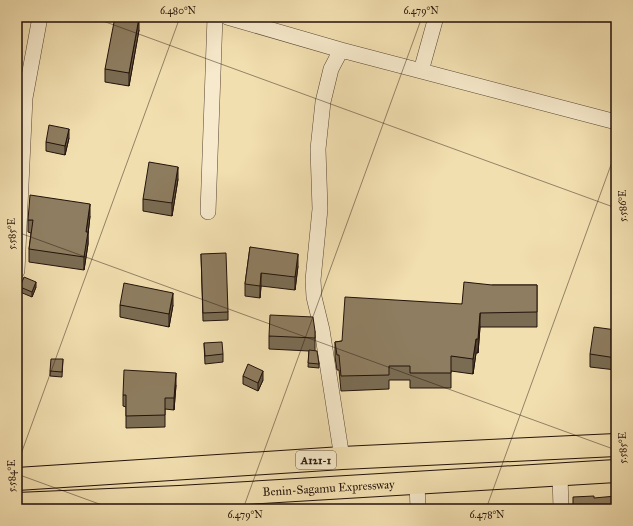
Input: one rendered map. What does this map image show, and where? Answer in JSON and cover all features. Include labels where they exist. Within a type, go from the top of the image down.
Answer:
[{"type":"highway","name":"A121-1","points":[[17,479],[342,458],[616,445]]},
{"type":"highway","name":"Benin-Sagamu Expressway","points":[[17,504],[178,503],[417,483],[616,471]]},
{"type":"street","points":[[17,271],[25,98],[40,17]]},
{"type":"street","points":[[208,212],[215,17]]},
{"type":"street","points":[[226,17],[341,50],[616,122]]},
{"type":"street","points":[[421,71],[436,17]]},
{"type":"street","points":[[341,50],[332,69],[323,102],[318,149],[320,209],[313,280],[314,297],[322,330],[342,458]]},
{"type":"street","points":[[560,475],[561,509]]},
{"type":"street","points":[[417,483],[418,509]]},
{"type":"building","points":[[115,17],[139,18],[129,73],[105,69]]},
{"type":"building","points":[[49,125],[69,129],[65,146],[46,142]]},
{"type":"building","points":[[149,162],[178,167],[172,203],[143,199]]},
{"type":"building","points":[[30,195],[90,204],[84,257],[29,249],[33,220],[28,220]]},
{"type":"building","points":[[250,247],[298,254],[295,277],[261,273],[260,286],[245,284]]},
{"type":"building","points":[[226,253],[228,312],[203,313],[201,254]]},
{"type":"building","points":[[24,277],[36,282],[32,292],[20,287]]},
{"type":"building","points":[[464,282],[492,285],[537,285],[537,312],[480,313],[478,339],[476,339],[473,359],[451,356],[451,373],[410,373],[410,366],[389,366],[389,375],[341,376],[339,355],[337,355],[335,342],[342,341],[345,297],[462,304]]},
{"type":"building","points":[[124,283],[173,293],[169,314],[120,305]]},
{"type":"building","points":[[270,315],[313,317],[315,338],[269,336]]},
{"type":"building","points":[[594,327],[616,330],[616,358],[590,354]]},
{"type":"building","points":[[222,342],[223,354],[205,356],[204,343]]},
{"type":"building","points":[[309,350],[317,351],[319,364],[308,363]]},
{"type":"building","points":[[51,359],[63,359],[62,372],[50,371]]},
{"type":"building","points":[[248,364],[263,371],[258,383],[243,376]]},
{"type":"building","points":[[124,370],[176,373],[174,398],[165,398],[165,415],[126,416],[126,395],[123,395]]},
{"type":"building","points":[[594,496],[594,498],[616,496],[616,509],[573,509],[573,497]]}]
